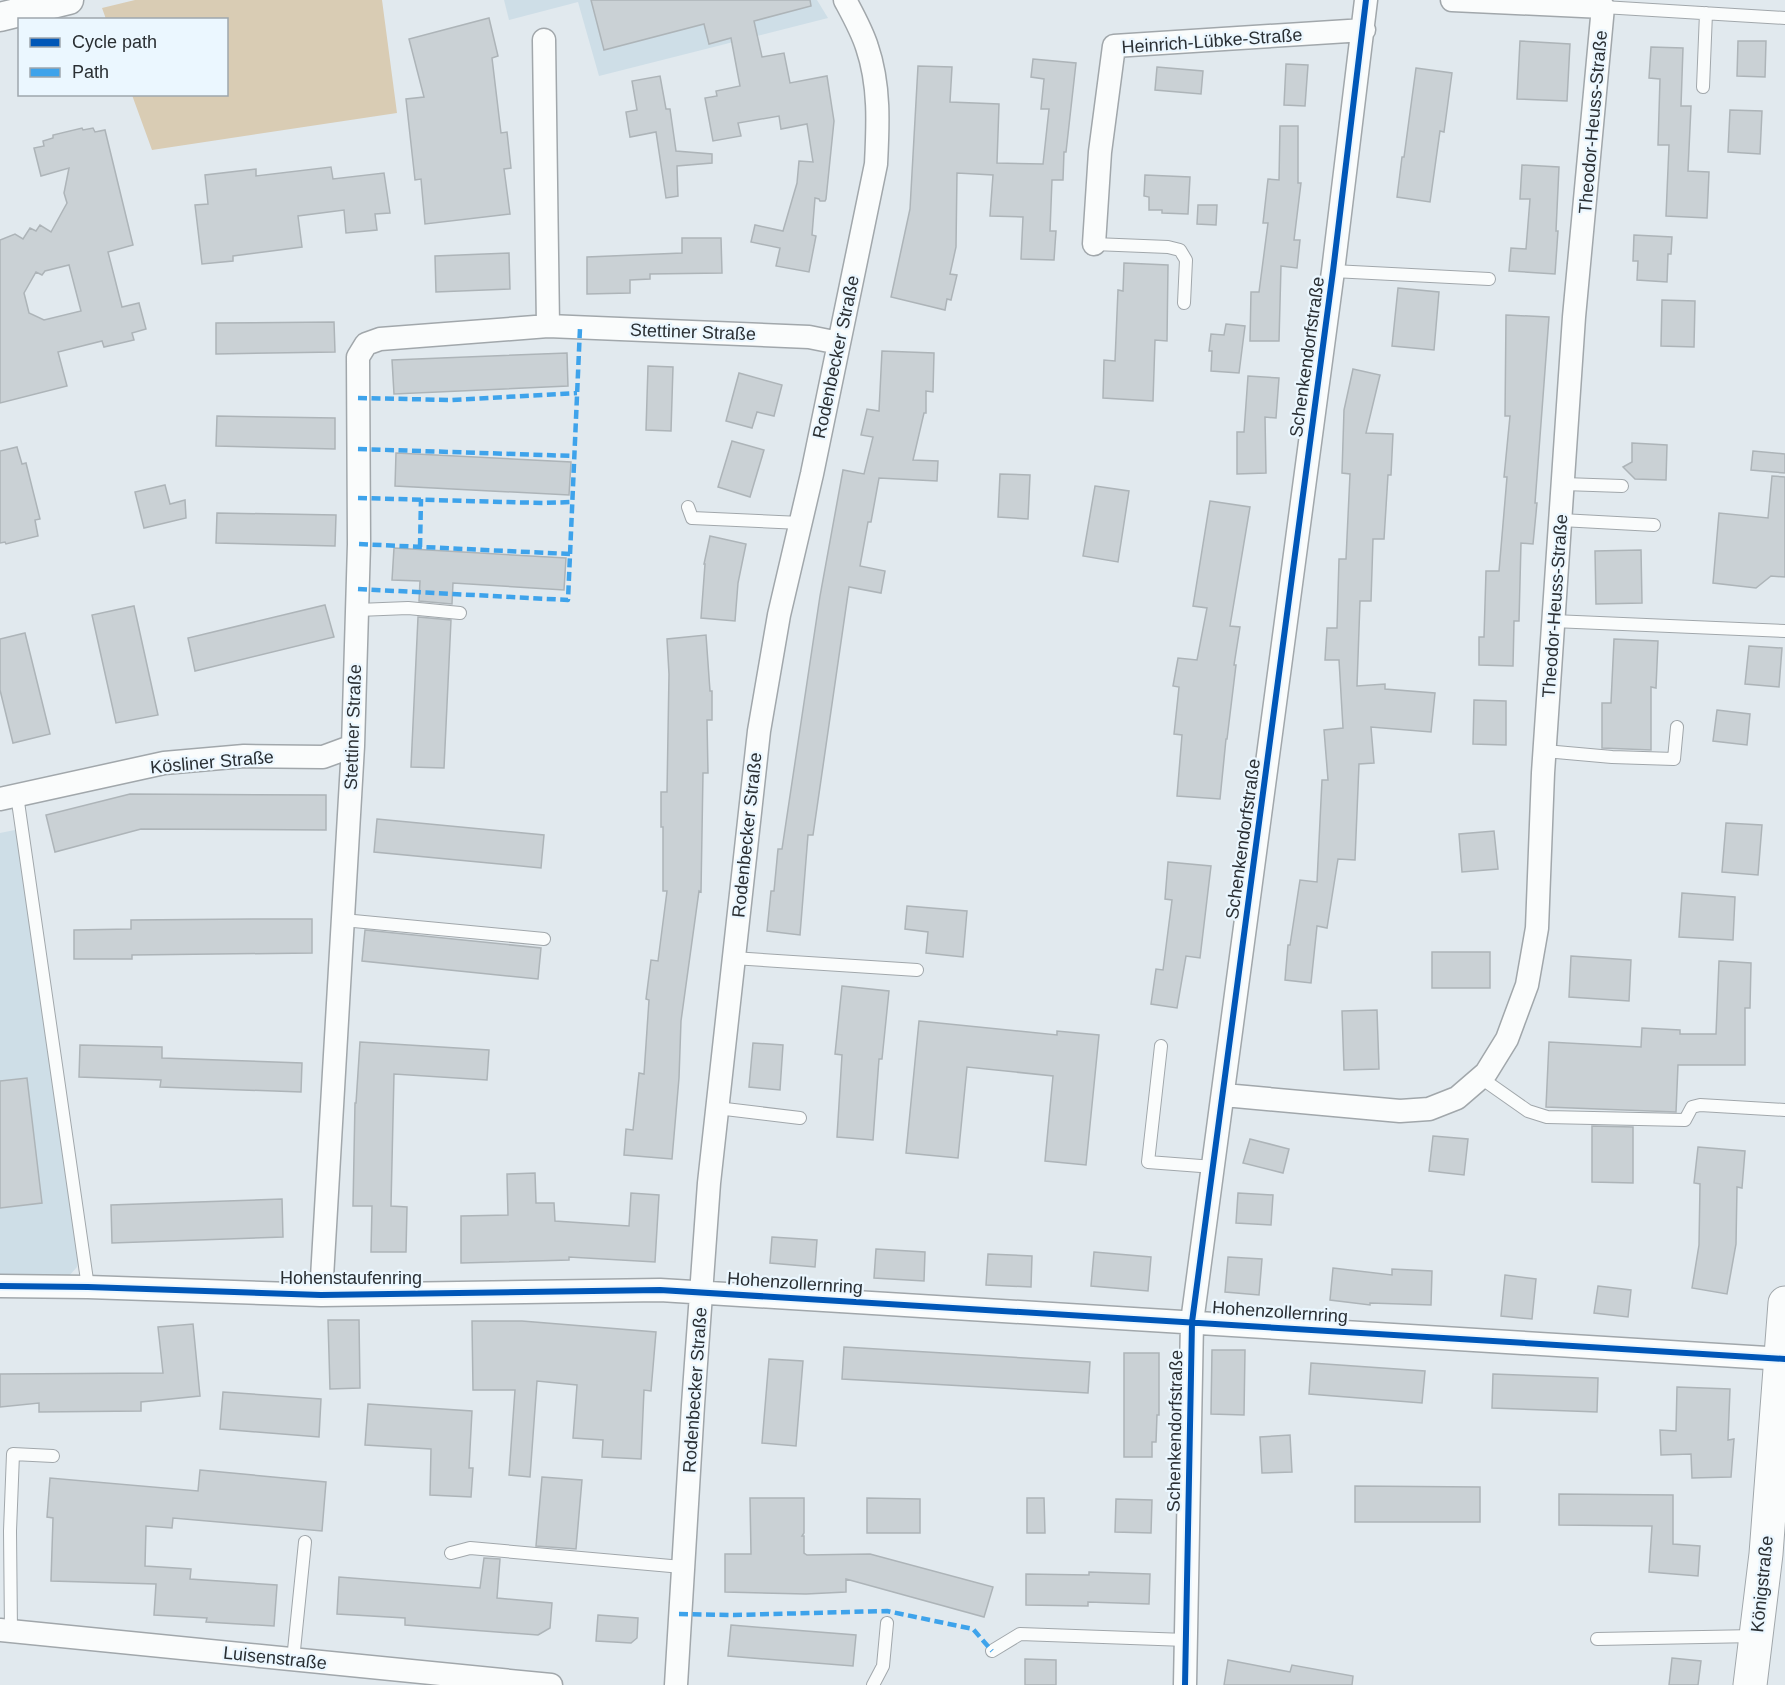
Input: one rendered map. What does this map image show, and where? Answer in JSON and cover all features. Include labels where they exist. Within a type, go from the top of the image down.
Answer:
[{"type":"main road","name":"Königstraße","points":[[1750,1685],[1766,1554],[1783,1359],[1785,1303]]},
{"type":"street","points":[[0,17],[69,0]]},
{"type":"street","name":"Rodenbecker Straße","points":[[676,1685],[709,1183],[759,731],[779,615],[801,524],[876,164],[878,120],[875,77],[867,47],[845,0]]},
{"type":"street","name":"Schenkendorfstraße","points":[[1185,1685],[1192,1322],[1333,271],[1366,0]]},
{"type":"street","name":"Theodor-Heuss-Straße","points":[[1224,1095],[1400,1112],[1429,1109],[1457,1098],[1486,1073],[1507,1040],[1527,985],[1537,928],[1545,751],[1574,317],[1603,7],[1452,0]]},
{"type":"street","name":"Heinrich-Lübke-Straße","points":[[1094,244],[1100,152],[1114,46],[1364,30]]},
{"type":"street","points":[[544,40],[548,326]]},
{"type":"street","name":"Stettiner Straße","points":[[321,1295],[353,746],[358,610],[358,357],[366,344],[380,339],[548,326],[808,337],[839,343]]},
{"type":"street","name":"Kösliner Straße","points":[[9,797],[165,763],[244,756],[323,757],[353,746]]},
{"type":"street","name":"Hohenstaufenring","points":[[0,1286],[321,1295],[660,1290],[702,1292]]},
{"type":"street","name":"Hohenzollernring","points":[[702,1292],[1783,1359]]},
{"type":"street","name":"Luisenstraße","points":[[6,1631],[551,1685]]},
{"type":"lane","points":[[1603,7],[1785,18]]},
{"type":"lane","points":[[1704,87],[1706,13]]},
{"type":"lane","points":[[1094,244],[1168,247],[1180,250],[1186,260],[1184,303]]},
{"type":"lane","points":[[1333,271],[1489,279]]},
{"type":"lane","points":[[1564,484],[1622,486]]},
{"type":"lane","points":[[688,507],[692,519],[801,524]]},
{"type":"lane","points":[[1561,520],[1654,525]]},
{"type":"lane","points":[[358,610],[408,608],[460,613]]},
{"type":"lane","points":[[1553,621],[1785,631]]},
{"type":"lane","points":[[1545,751],[1612,757],[1674,759],[1677,727]]},
{"type":"lane","points":[[9,797],[88,1287]]},
{"type":"lane","points":[[343,920],[544,939]]},
{"type":"lane","points":[[733,958],[917,970]]},
{"type":"lane","points":[[1161,1046],[1148,1162],[1214,1167]]},
{"type":"lane","points":[[1480,1078],[1528,1111],[1547,1117],[1685,1120],[1692,1107],[1700,1105],[1785,1110]]},
{"type":"lane","points":[[717,1108],[800,1118]]},
{"type":"lane","points":[[6,1631],[13,1454],[53,1456]]},
{"type":"lane","points":[[293,1660],[305,1542]]},
{"type":"lane","points":[[451,1553],[470,1548],[682,1567]]},
{"type":"lane","points":[[873,1685],[884,1666],[887,1623]]},
{"type":"lane","points":[[992,1651],[1020,1634],[1186,1640]]},
{"type":"lane","points":[[1597,1639],[1757,1636]]},
{"type":"shaded area","points":[[135,0],[382,0],[397,113],[152,150],[132,96],[228,96],[228,18],[106,18],[102,8]]},
{"type":"shaded area","points":[[504,0],[817,0],[828,18],[599,76],[578,2],[509,20]]},
{"type":"shaded area","points":[[20,829],[80,1251],[77,1267],[68,1277],[0,1276],[0,833]]},
{"type":"building","points":[[591,0],[810,0],[811,6],[754,21],[762,57],[784,53],[790,83],[827,76],[834,121],[826,199],[820,201],[815,198],[812,235],[816,236],[809,272],[776,266],[780,248],[751,242],[755,225],[783,231],[797,183],[799,161],[813,162],[807,124],[781,129],[779,116],[738,123],[741,136],[713,141],[705,98],[717,96],[716,91],[740,86],[731,38],[709,44],[704,24],[604,50]]},
{"type":"building","points":[[489,18],[498,56],[492,58],[501,133],[507,132],[511,168],[504,169],[510,214],[425,224],[421,179],[415,180],[406,99],[424,97],[409,39]]},
{"type":"building","points":[[1520,41],[1570,44],[1567,101],[1517,99]]},
{"type":"building","points":[[1738,41],[1766,41],[1765,77],[1737,76]]},
{"type":"building","points":[[1651,47],[1683,48],[1681,106],[1691,106],[1688,171],[1709,172],[1707,218],[1666,216],[1669,145],[1658,145],[1660,79],[1649,78]]},
{"type":"building","points":[[1033,59],[1076,63],[1066,152],[1064,152],[1063,180],[1052,180],[1050,231],[1056,231],[1054,260],[1021,259],[1023,217],[990,216],[993,175],[957,173],[956,247],[950,274],[957,275],[951,300],[947,299],[945,310],[891,297],[910,209],[918,66],[952,67],[950,102],[999,104],[997,163],[1043,164],[1049,109],[1041,109],[1044,79],[1031,77]]},
{"type":"building","points":[[1286,64],[1308,65],[1305,106],[1284,105]]},
{"type":"building","points":[[1157,67],[1203,71],[1201,94],[1155,90]]},
{"type":"building","points":[[1416,68],[1452,73],[1444,132],[1440,131],[1430,202],[1397,197]]},
{"type":"building","points":[[660,76],[666,109],[670,109],[676,151],[712,154],[712,163],[677,166],[678,196],[666,198],[656,132],[630,137],[626,112],[637,110],[632,81]]},
{"type":"building","points":[[1730,110],[1762,111],[1760,154],[1728,152]]},
{"type":"building","points":[[1280,126],[1298,126],[1298,183],[1301,183],[1294,240],[1300,240],[1297,268],[1281,266],[1279,341],[1250,341],[1251,292],[1259,292],[1268,223],[1263,223],[1268,179],[1279,180]]},
{"type":"building","points":[[82,128],[83,130],[93,128],[95,132],[105,130],[133,245],[108,252],[122,307],[139,303],[146,329],[132,333],[134,340],[104,347],[102,341],[58,352],[67,386],[0,403],[0,240],[15,234],[23,239],[30,228],[36,231],[40,225],[51,232],[67,203],[64,193],[69,168],[41,176],[34,148],[44,146],[43,141],[53,138],[53,135]],"holes":[[[69,265],[81,311],[44,320],[29,313],[24,293],[36,272],[42,275],[45,271]]]},
{"type":"building","points":[[1522,165],[1559,167],[1555,274],[1509,271],[1511,248],[1526,249],[1530,199],[1520,199]]},
{"type":"building","points":[[331,167],[333,179],[384,173],[390,213],[375,214],[377,230],[346,233],[344,210],[298,216],[302,247],[233,256],[233,261],[202,264],[195,205],[208,204],[205,175],[256,169],[256,176]]},
{"type":"building","points":[[1145,175],[1190,177],[1188,214],[1149,210],[1149,197],[1144,196]]},
{"type":"building","points":[[1198,205],[1217,205],[1216,225],[1197,224]]},
{"type":"building","points":[[1634,235],[1672,237],[1671,254],[1668,254],[1667,282],[1637,280],[1638,261],[1633,261]]},
{"type":"building","points":[[682,238],[721,238],[722,273],[650,274],[650,279],[630,280],[630,293],[587,294],[587,257],[682,253]]},
{"type":"building","points":[[509,253],[510,289],[436,292],[435,256]]},
{"type":"building","points":[[1124,263],[1168,265],[1167,341],[1155,340],[1153,401],[1103,398],[1104,360],[1115,361],[1118,290],[1123,291]]},
{"type":"building","points":[[1398,288],[1439,292],[1434,350],[1392,346]]},
{"type":"building","points":[[1662,300],[1695,301],[1694,347],[1661,346]]},
{"type":"building","points":[[1506,315],[1549,317],[1533,544],[1521,543],[1519,621],[1514,621],[1513,666],[1479,665],[1479,637],[1484,637],[1486,571],[1499,571],[1507,477],[1504,477],[1510,416],[1505,416]]},
{"type":"building","points":[[334,322],[335,352],[216,354],[216,323]]},
{"type":"building","points":[[1226,324],[1245,326],[1239,373],[1211,371],[1212,351],[1209,351],[1211,334],[1224,335]]},
{"type":"building","points":[[882,351],[934,353],[933,392],[926,391],[926,413],[924,413],[913,460],[938,461],[937,481],[879,478],[860,566],[885,571],[881,593],[849,587],[813,835],[808,835],[800,935],[767,931],[771,891],[774,891],[778,849],[782,849],[820,596],[843,470],[864,474],[873,437],[861,435],[867,409],[879,411]]},
{"type":"building","points":[[567,353],[568,386],[394,394],[392,360]]},
{"type":"building","points":[[648,366],[673,367],[671,431],[646,430]]},
{"type":"building","points":[[1353,369],[1380,375],[1366,433],[1393,434],[1384,539],[1373,539],[1371,601],[1360,601],[1357,686],[1385,684],[1385,689],[1435,693],[1431,732],[1371,727],[1374,763],[1359,764],[1355,860],[1338,859],[1327,928],[1317,926],[1311,983],[1285,980],[1288,945],[1290,945],[1300,880],[1317,882],[1322,780],[1328,780],[1324,730],[1343,728],[1339,660],[1325,660],[1327,628],[1337,628],[1339,559],[1346,559],[1350,474],[1342,473],[1344,410]]},
{"type":"building","points":[[739,373],[782,385],[774,416],[757,412],[752,428],[726,421]]},
{"type":"building","points":[[1248,376],[1279,378],[1276,418],[1265,417],[1266,473],[1237,474],[1237,432],[1244,432]]},
{"type":"building","points":[[217,416],[335,418],[335,449],[216,446]]},
{"type":"building","points":[[732,441],[764,450],[750,497],[718,487]]},
{"type":"building","points":[[1632,443],[1667,445],[1666,480],[1635,479],[1623,467],[1632,462]]},
{"type":"building","points":[[17,447],[22,464],[26,463],[40,519],[35,520],[38,536],[6,544],[5,542],[0,543],[0,451]]},
{"type":"building","points":[[1753,451],[1785,454],[1785,473],[1751,470]]},
{"type":"building","points":[[396,453],[571,462],[569,495],[395,486]]},
{"type":"building","points":[[1000,474],[1030,475],[1028,519],[998,517]]},
{"type":"building","points":[[1772,476],[1785,477],[1785,577],[1771,576],[1756,588],[1713,583],[1719,513],[1768,518]]},
{"type":"building","points":[[165,485],[170,504],[185,500],[186,518],[144,528],[135,492]]},
{"type":"building","points":[[1095,486],[1129,491],[1118,562],[1083,556]]},
{"type":"building","points":[[1210,501],[1250,507],[1230,626],[1240,627],[1220,799],[1177,796],[1182,735],[1174,734],[1179,687],[1173,686],[1178,658],[1197,660],[1207,608],[1193,606]]},
{"type":"building","points":[[217,513],[336,515],[335,546],[216,543]]},
{"type":"building","points":[[710,536],[746,544],[738,583],[735,621],[701,618],[704,564]]},
{"type":"building","points":[[394,548],[566,558],[564,590],[453,583],[452,604],[419,601],[420,581],[392,580]]},
{"type":"building","points":[[1641,550],[1642,603],[1596,604],[1595,551]]},
{"type":"building","points":[[325,605],[334,637],[195,671],[188,638]]},
{"type":"building","points":[[134,606],[158,715],[116,723],[92,615]]},
{"type":"building","points":[[418,617],[451,620],[444,768],[411,767]]},
{"type":"building","points":[[25,633],[50,734],[13,743],[0,690],[0,639]]},
{"type":"building","points":[[706,635],[710,691],[712,691],[712,720],[707,720],[708,773],[703,773],[701,892],[699,891],[681,1021],[672,1159],[624,1155],[626,1129],[633,1130],[639,1073],[644,1074],[649,1000],[646,999],[651,960],[658,961],[667,891],[663,891],[661,792],[667,792],[669,674],[667,639]]},
{"type":"building","points":[[1614,639],[1658,641],[1656,688],[1651,687],[1651,750],[1602,748],[1602,703],[1611,703]]},
{"type":"building","points":[[1749,646],[1782,648],[1779,687],[1745,684]]},
{"type":"building","points":[[1474,700],[1506,701],[1506,745],[1473,744]]},
{"type":"building","points":[[1717,710],[1750,714],[1747,745],[1713,741]]},
{"type":"building","points":[[130,794],[326,795],[326,830],[141,829],[55,852],[46,815]]},
{"type":"building","points":[[377,819],[544,835],[541,868],[374,852]]},
{"type":"building","points":[[1726,823],[1762,825],[1758,875],[1722,872]]},
{"type":"building","points":[[1494,831],[1498,869],[1462,872],[1459,834]]},
{"type":"building","points":[[1168,862],[1211,866],[1200,958],[1186,956],[1177,1008],[1151,1004],[1156,969],[1163,970],[1172,900],[1165,899]]},
{"type":"building","points":[[1682,893],[1735,897],[1733,940],[1679,937]]},
{"type":"building","points":[[907,906],[967,911],[963,957],[926,953],[928,932],[905,929]]},
{"type":"building","points":[[312,919],[312,953],[132,955],[132,959],[74,959],[74,930],[131,929],[131,920]]},
{"type":"building","points":[[365,930],[541,948],[538,979],[362,961]]},
{"type":"building","points":[[1432,952],[1490,952],[1490,988],[1432,988]]},
{"type":"building","points":[[1571,956],[1631,960],[1629,1001],[1569,997]]},
{"type":"building","points":[[1719,961],[1751,963],[1750,1008],[1745,1008],[1745,1065],[1678,1065],[1676,1112],[1546,1107],[1549,1042],[1641,1047],[1642,1028],[1680,1030],[1680,1034],[1716,1034]]},
{"type":"building","points":[[842,986],[889,991],[882,1059],[879,1059],[873,1140],[837,1137],[842,1055],[835,1054]]},
{"type":"building","points":[[1377,1010],[1379,1069],[1344,1070],[1342,1011]]},
{"type":"building","points":[[919,1021],[1057,1035],[1057,1031],[1099,1035],[1086,1165],[1045,1161],[1053,1076],[967,1067],[958,1158],[906,1153]]},
{"type":"building","points":[[360,1042],[489,1050],[487,1080],[394,1074],[391,1206],[407,1207],[406,1252],[371,1252],[372,1206],[353,1206],[355,1103]]},
{"type":"building","points":[[753,1043],[783,1045],[780,1090],[749,1087]]},
{"type":"building","points":[[80,1045],[162,1047],[162,1058],[302,1063],[301,1092],[160,1087],[161,1080],[79,1077]]},
{"type":"building","points":[[27,1078],[42,1203],[0,1208],[0,1081]]},
{"type":"building","points":[[1592,1126],[1633,1127],[1633,1183],[1592,1182]]},
{"type":"building","points":[[1433,1136],[1468,1139],[1464,1175],[1429,1171]]},
{"type":"building","points":[[1250,1139],[1289,1149],[1283,1173],[1243,1163]]},
{"type":"building","points":[[1698,1147],[1745,1151],[1742,1188],[1737,1187],[1736,1244],[1727,1294],[1692,1288],[1699,1245],[1700,1184],[1694,1183]]},
{"type":"building","points":[[535,1173],[536,1203],[554,1203],[555,1221],[629,1226],[631,1193],[659,1195],[655,1262],[569,1257],[569,1260],[461,1263],[461,1216],[508,1215],[507,1174]]},
{"type":"building","points":[[1238,1193],[1273,1195],[1271,1225],[1236,1223]]},
{"type":"building","points":[[282,1199],[283,1237],[112,1243],[111,1205]]},
{"type":"building","points":[[772,1237],[817,1240],[815,1267],[770,1263]]},
{"type":"building","points":[[876,1249],[925,1252],[924,1281],[874,1278]]},
{"type":"building","points":[[1094,1252],[1151,1257],[1148,1291],[1091,1286]]},
{"type":"building","points":[[988,1254],[1032,1256],[1031,1287],[986,1285]]},
{"type":"building","points":[[1228,1257],[1262,1259],[1259,1295],[1225,1292]]},
{"type":"building","points":[[1333,1268],[1392,1275],[1392,1269],[1432,1271],[1431,1305],[1370,1303],[1370,1305],[1330,1300]]},
{"type":"building","points":[[1505,1275],[1536,1279],[1532,1319],[1501,1316]]},
{"type":"building","points":[[1598,1286],[1631,1290],[1628,1317],[1594,1313]]},
{"type":"building","points":[[328,1320],[359,1320],[360,1388],[330,1389]]},
{"type":"building","points":[[472,1321],[522,1321],[656,1332],[651,1391],[644,1390],[641,1459],[602,1457],[603,1440],[573,1438],[577,1385],[537,1381],[530,1477],[509,1475],[515,1390],[473,1390]]},
{"type":"building","points":[[193,1324],[200,1396],[141,1402],[141,1411],[39,1412],[39,1403],[0,1407],[0,1374],[163,1373],[158,1327]]},
{"type":"building","points":[[844,1347],[1090,1362],[1088,1393],[842,1379]]},
{"type":"building","points":[[1212,1350],[1245,1350],[1244,1415],[1211,1414]]},
{"type":"building","points":[[1124,1353],[1159,1353],[1159,1415],[1157,1415],[1156,1442],[1152,1442],[1152,1457],[1124,1457]]},
{"type":"building","points":[[769,1359],[803,1361],[796,1446],[762,1443]]},
{"type":"building","points":[[1311,1363],[1425,1371],[1422,1403],[1309,1394]]},
{"type":"building","points":[[1493,1374],[1598,1378],[1597,1412],[1492,1408]]},
{"type":"building","points":[[1677,1387],[1730,1389],[1728,1440],[1734,1439],[1731,1477],[1692,1478],[1691,1454],[1661,1455],[1660,1430],[1676,1431]]},
{"type":"building","points":[[223,1392],[321,1399],[319,1437],[220,1429]]},
{"type":"building","points":[[368,1404],[472,1411],[469,1468],[473,1468],[471,1497],[430,1495],[431,1449],[365,1445]]},
{"type":"building","points":[[1290,1435],[1292,1472],[1262,1473],[1260,1437]]},
{"type":"building","points":[[200,1470],[326,1482],[322,1531],[173,1518],[172,1528],[146,1526],[145,1566],[191,1569],[190,1579],[277,1585],[274,1626],[206,1622],[207,1618],[154,1615],[156,1584],[51,1581],[53,1518],[47,1517],[50,1478],[198,1491]]},
{"type":"building","points":[[542,1477],[582,1480],[576,1549],[536,1546]]},
{"type":"building","points":[[1355,1486],[1480,1487],[1480,1522],[1355,1522]]},
{"type":"building","points":[[1559,1494],[1673,1495],[1673,1544],[1700,1546],[1698,1576],[1649,1572],[1652,1526],[1559,1525]]},
{"type":"building","points":[[750,1498],[804,1498],[804,1533],[802,1536],[804,1536],[804,1553],[807,1555],[870,1554],[993,1587],[984,1617],[846,1579],[846,1592],[806,1594],[725,1592],[725,1554],[751,1554]]},
{"type":"building","points":[[867,1498],[920,1499],[920,1533],[867,1533]]},
{"type":"building","points":[[1027,1498],[1044,1498],[1045,1533],[1027,1533]]},
{"type":"building","points":[[1116,1499],[1152,1500],[1151,1533],[1115,1532]]},
{"type":"building","points":[[484,1558],[500,1559],[497,1598],[552,1603],[550,1628],[538,1635],[405,1625],[405,1618],[337,1614],[339,1577],[480,1588]]},
{"type":"building","points":[[1089,1572],[1150,1574],[1149,1604],[1088,1602],[1088,1606],[1026,1605],[1026,1574],[1089,1575]]},
{"type":"building","points":[[598,1615],[638,1618],[637,1638],[631,1643],[596,1641]]},
{"type":"building","points":[[731,1625],[856,1635],[853,1666],[728,1656]]},
{"type":"building","points":[[1672,1658],[1701,1661],[1698,1685],[1669,1685]]},
{"type":"building","points":[[1025,1659],[1056,1660],[1056,1685],[1025,1685]]},
{"type":"building","points":[[1228,1660],[1290,1672],[1292,1665],[1353,1676],[1352,1685],[1224,1685]]},
{"type":"marked path","points":[[358,589],[568,600],[580,328]]},
{"type":"marked path","points":[[358,398],[451,400],[577,393]]},
{"type":"marked path","points":[[358,449],[574,456]]},
{"type":"marked path","points":[[358,498],[572,502]]},
{"type":"marked path","points":[[420,547],[421,499]]},
{"type":"marked path","points":[[359,544],[570,554]]},
{"type":"marked path","points":[[679,1614],[887,1611],[973,1629],[992,1651]]},
{"type":"cycle path","points":[[1185,1685],[1192,1322],[1333,271],[1366,0]]},
{"type":"cycle path","points":[[0,1286],[321,1295],[660,1290],[1785,1359]]}]
